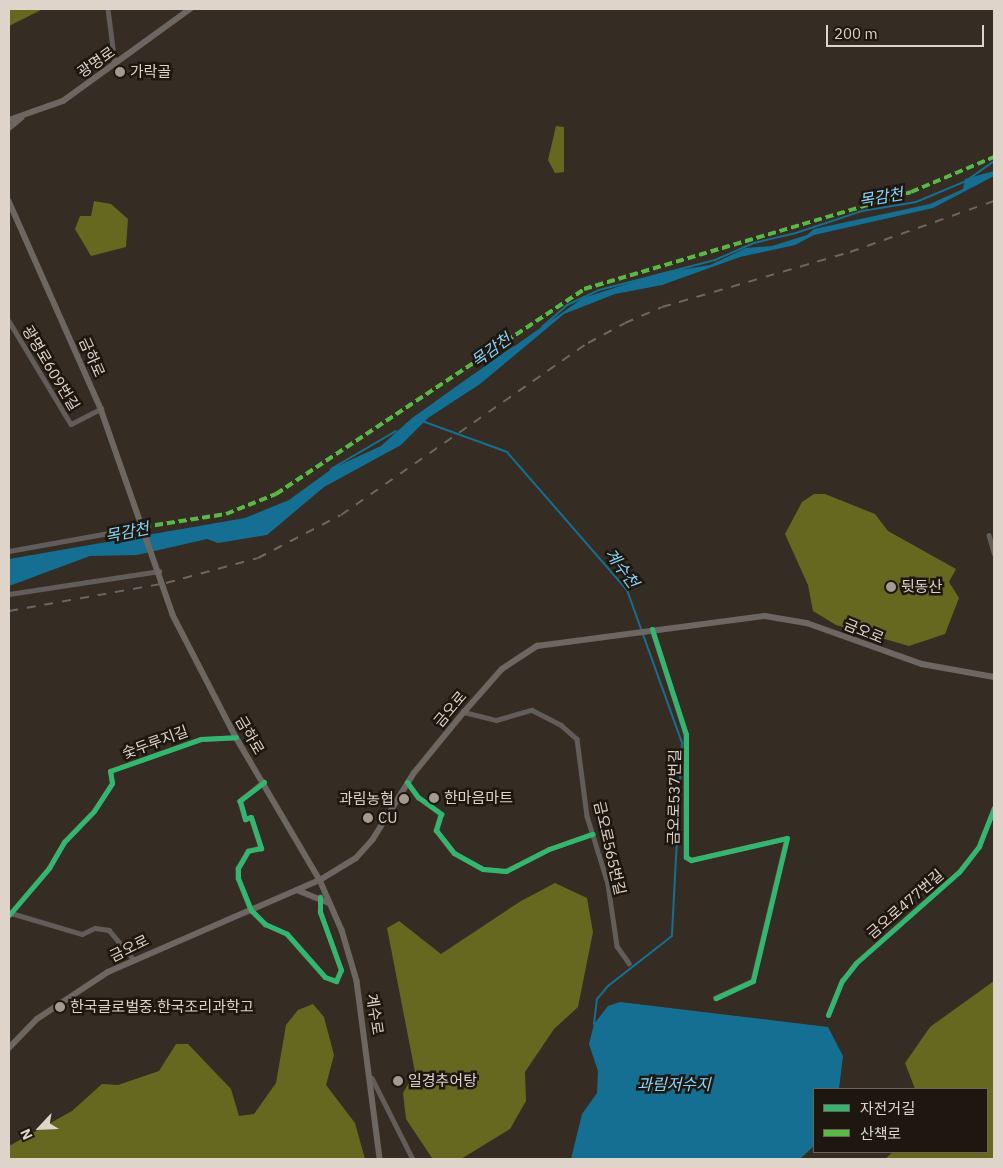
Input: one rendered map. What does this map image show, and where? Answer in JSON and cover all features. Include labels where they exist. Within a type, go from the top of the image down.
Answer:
[{"type":"main road","name":"광명로","points":[[9,120],[56,104],[190,9]]},
{"type":"main road","points":[[9,115],[23,116]]},
{"type":"main road","points":[[9,128],[23,116]]},
{"type":"main road","name":"금하로","points":[[9,201],[101,409],[159,570],[173,615],[236,737],[320,880]]},
{"type":"main road","name":"금오로","points":[[9,1048],[47,1012],[133,959],[320,880],[365,849],[407,782],[464,712],[502,669],[537,646],[754,616],[784,618],[915,662],[994,678]]},
{"type":"main road","name":"계수로","points":[[320,880],[331,904],[354,969],[372,1078],[380,1159]]},
{"type":"main road","points":[[297,890],[320,897],[331,904]]},
{"type":"street","points":[[108,9],[115,64]]},
{"type":"street","name":"광명로609번길","points":[[9,321],[70,424],[101,409]]},
{"type":"street","points":[[9,551],[143,527]]},
{"type":"street","points":[[990,535],[994,558]]},
{"type":"street","points":[[9,594],[159,570]]},
{"type":"street","name":"금오로537번길","points":[[650,630],[686,734],[686,857],[691,860],[787,838],[753,981],[716,998]]},
{"type":"street","name":"금오로565번길","points":[[464,712],[496,720],[532,710],[570,731],[579,743],[592,834],[608,884],[617,946],[630,963]]},
{"type":"street","name":"숯두루지길","points":[[10,913],[110,787],[110,771],[208,737],[236,737]]},
{"type":"street","points":[[264,782],[240,801],[245,819],[251,817],[261,848],[248,851],[237,873],[251,910],[264,924],[287,934],[326,977],[336,981],[341,970],[320,912],[320,897]]},
{"type":"street","points":[[407,782],[423,802],[441,814],[436,826],[438,835],[454,853],[483,869],[506,871],[549,849],[592,834]]},
{"type":"street","name":"금오로477번길","points":[[828,1015],[842,981],[856,963],[959,872],[979,846],[994,808]]},
{"type":"street","points":[[10,913],[82,934],[95,928],[108,930],[133,959]]},
{"type":"street","points":[[372,1078],[413,1159]]},
{"type":"shaded area","points":[[9,9],[43,9],[9,26]]},
{"type":"shaded area","points":[[556,126],[564,127],[564,172],[555,173],[548,160]]},
{"type":"shaded area","points":[[94,201],[111,204],[128,219],[126,247],[91,256],[75,229],[80,216],[91,216]]},
{"type":"shaded area","points":[[814,494],[825,494],[875,514],[888,531],[956,569],[949,582],[959,598],[945,634],[909,646],[836,625],[813,611],[808,585],[785,534],[802,502]]},
{"type":"shaded area","points":[[555,883],[587,898],[593,932],[578,1007],[554,1029],[525,1072],[526,1101],[510,1129],[461,1159],[432,1158],[406,1119],[403,1093],[415,1072],[387,928],[399,921],[441,954],[521,901]]},
{"type":"shaded area","points":[[994,981],[994,1159],[885,1159],[892,1153],[988,1153],[988,1088],[915,1088],[905,1063],[930,1027]]},
{"type":"shaded area","points":[[313,1004],[324,1017],[334,1055],[326,1085],[355,1123],[365,1159],[9,1159],[9,1146],[72,1111],[102,1084],[118,1085],[159,1071],[176,1044],[188,1044],[231,1089],[239,1116],[254,1114],[276,1083],[286,1025],[298,1010]]},
{"type":"water","name":"목감천","points":[[994,171],[994,176],[933,208],[814,235],[795,245],[740,257],[662,285],[615,294],[564,314],[480,384],[428,418],[401,445],[324,487],[267,535],[218,543],[207,539],[137,555],[90,556],[9,586],[9,559],[245,518],[289,500],[333,468],[381,446],[412,418],[583,298],[661,273],[710,265],[746,248],[772,246],[807,235],[814,229],[930,204],[963,189],[965,179]]},
{"type":"water","name":"과림저수지","points":[[620,1002],[828,1027],[843,1056],[839,1088],[813,1088],[813,1147],[800,1159],[571,1159],[582,1114],[597,1093],[598,1071],[589,1044],[594,1024],[608,1006]]},
{"type":"waterway","name":"목감천","points":[[970,178],[994,161]]},
{"type":"waterway","name":"목감천","points":[[542,327],[567,305],[599,290],[715,260],[754,243],[796,233],[862,211],[916,202],[966,181]]},
{"type":"waterway","name":"목감천","points":[[436,402],[514,347]]},
{"type":"waterway","name":"계수천","points":[[422,421],[507,452],[627,590],[682,743],[672,936],[608,986],[597,999],[594,1024]]},
{"type":"waterway","name":"목감천","points":[[331,469],[396,431]]},
{"type":"railway","points":[[9,611],[166,583],[258,558],[341,515],[588,343],[625,323],[662,307],[850,252],[994,201]]},
{"type":"marked path","points":[[143,527],[226,514],[276,494],[584,289],[911,192],[994,157]]},
{"type":"cycle path","points":[[652,629],[686,734],[686,857],[691,860],[787,838],[753,981],[716,998]]},
{"type":"cycle path","points":[[9,915],[49,868],[64,842],[94,811],[112,783],[110,771],[201,739],[236,737]]},
{"type":"cycle path","points":[[264,782],[240,801],[245,819],[251,817],[261,848],[248,851],[238,868],[238,878],[251,910],[265,924],[287,934],[325,977],[336,981],[341,970],[320,912],[320,897]]},
{"type":"cycle path","points":[[407,782],[418,797],[441,814],[436,830],[454,853],[483,869],[506,871],[549,849],[592,834]]},
{"type":"cycle path","points":[[828,1015],[842,981],[856,963],[959,872],[979,846],[994,808]]},
{"type":"place","name":"가락골","points":[[120,72]]},
{"type":"place","name":"뒷동산","points":[[891,587]]},
{"type":"place","name":"한마음마트","points":[[434,798]]},
{"type":"place","name":"과림농협","points":[[404,799]]},
{"type":"place","name":"CU","points":[[368,818]]},
{"type":"place","name":"한국글로벌중.한국조리과학고","points":[[60,1007]]},
{"type":"place","name":"일경추어탕","points":[[398,1081]]}]
